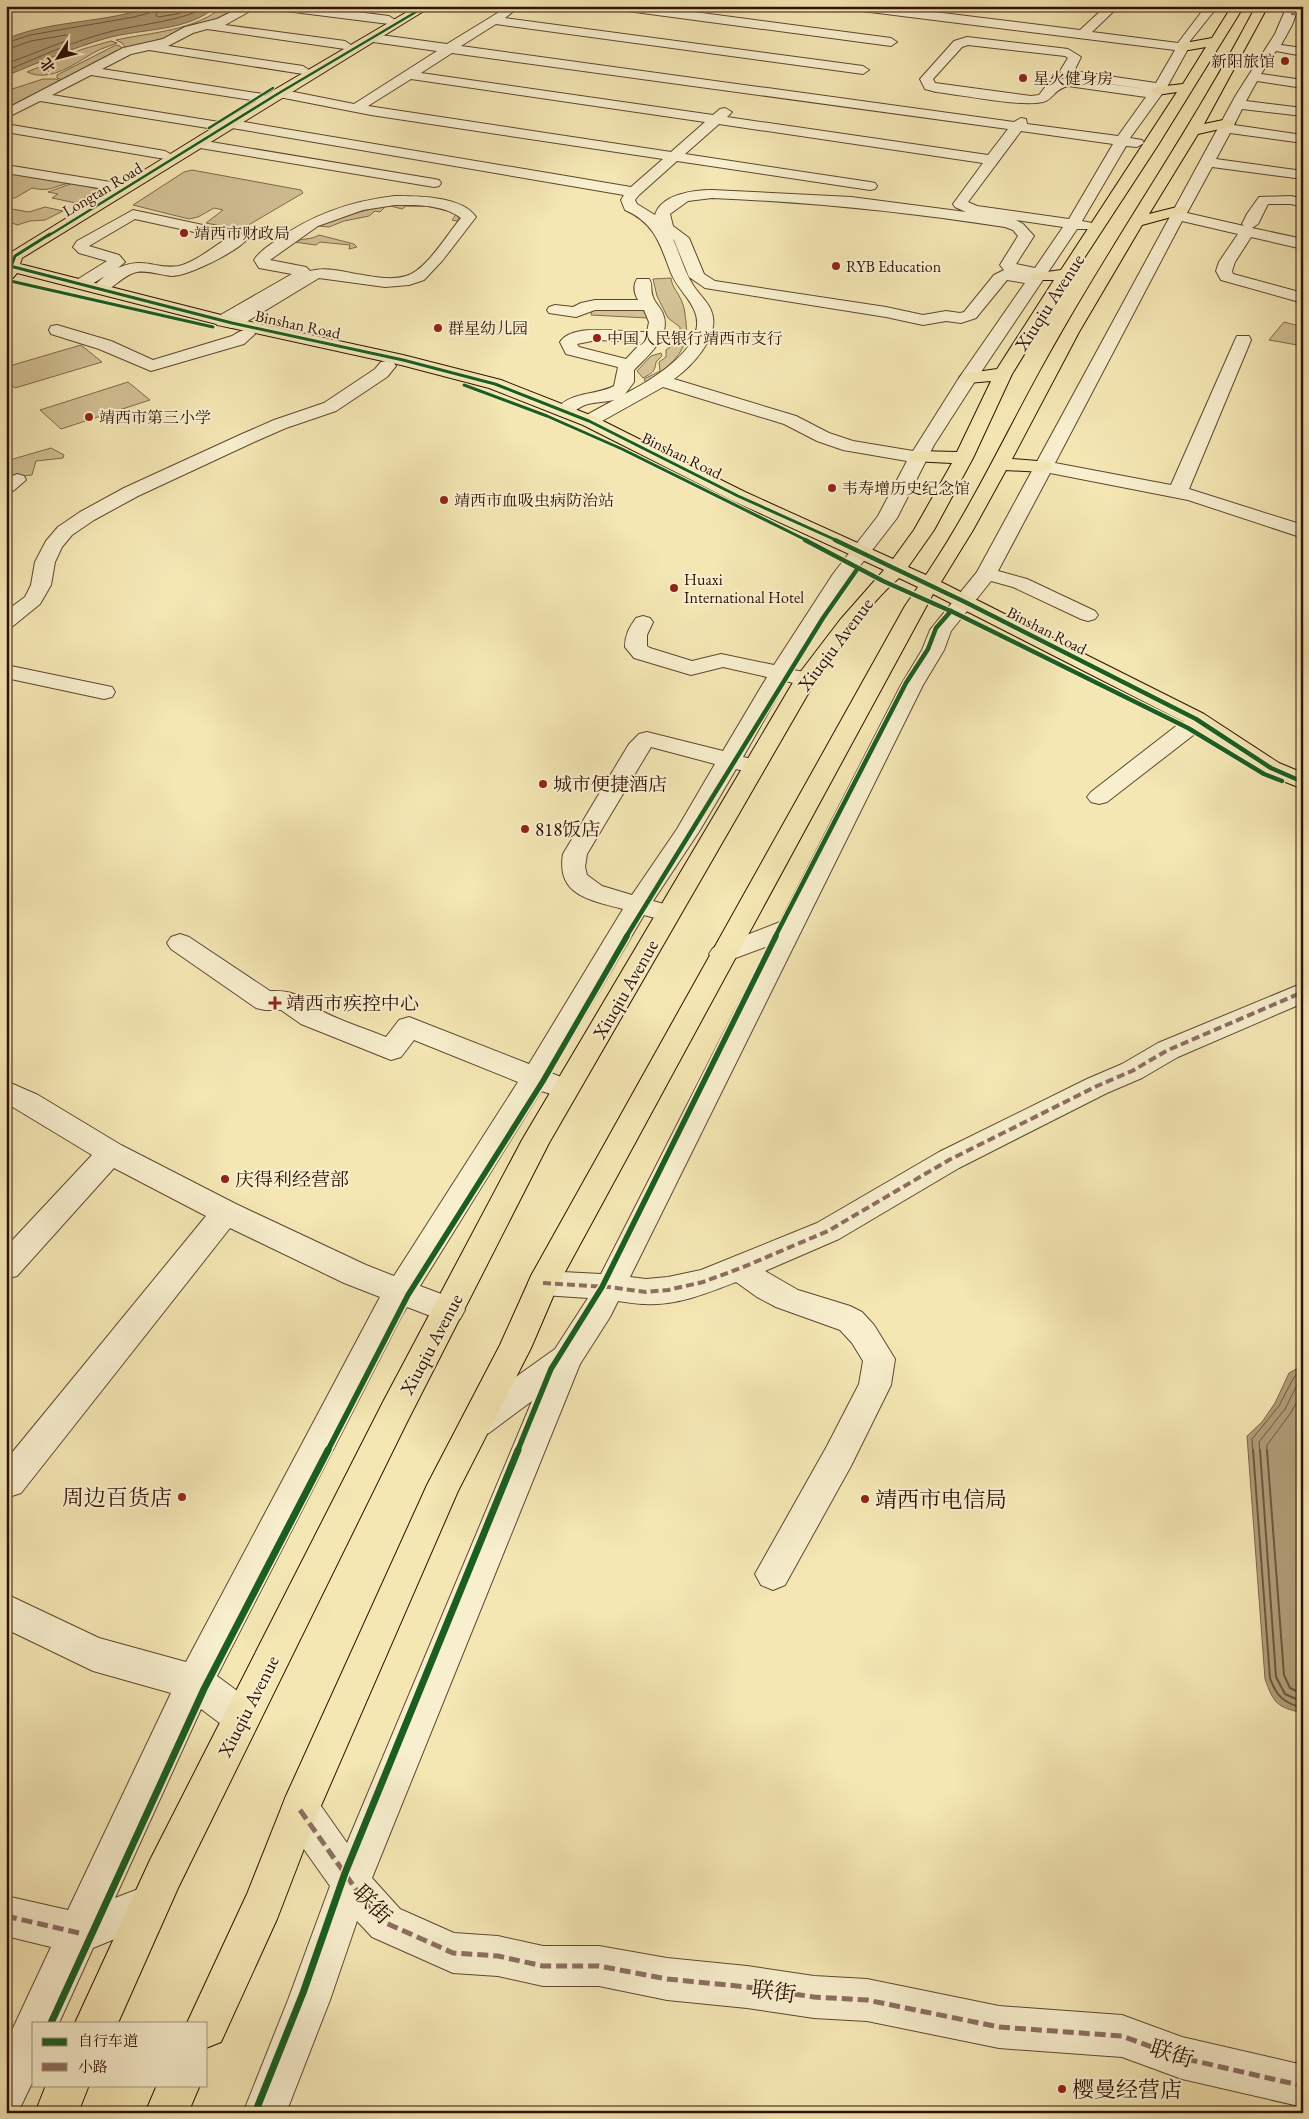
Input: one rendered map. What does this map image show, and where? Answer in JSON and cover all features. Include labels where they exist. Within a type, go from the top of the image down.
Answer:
[{"type":"main road","name":"Longtan Road","points":[[7,268],[117,187],[165,155],[258,96],[410,6]]},
{"type":"main road","name":"Longtan Road","points":[[7,268],[15,256],[232,124],[279,93],[426,6]]},
{"type":"main road","name":"Xiuqiu Avenue","points":[[96,2022],[149,1905],[395,1412],[536,1140],[668,914],[742,764],[794,676],[847,624],[890,575],[924,530],[964,458],[1003,374],[1031,327],[1068,274],[1084,226],[1153,143],[1238,6]]},
{"type":"main road","name":"Xiuqiu Avenue","points":[[208,2023],[263,1905],[300,1810],[444,1485],[515,1348],[543,1283],[722,954],[924,592],[1000,464],[1092,294],[1230,68],[1262,6]]},
{"type":"main road","points":[[1184,47],[1217,41]]},
{"type":"main road","points":[[1157,90],[1188,87]]},
{"type":"main road","points":[[1192,131],[1231,118]]},
{"type":"main road","points":[[1136,222],[1179,213]]},
{"type":"main road","name":"Binshan Road","points":[[7,268],[89,287],[234,326],[403,360],[481,380],[590,421],[924,592],[1196,719],[1271,768],[1303,782]]},
{"type":"main road","name":"Binshan Road","points":[[7,268],[387,366],[439,377],[481,390],[575,428],[814,544],[857,558]]},
{"type":"main road","points":[[1038,277],[1068,274]]},
{"type":"main road","points":[[968,378],[1003,374]]},
{"type":"main road","points":[[918,457],[964,458]]},
{"type":"main road","points":[[1000,464],[1043,466]]},
{"type":"main road","name":"Binshan Road","points":[[960,608],[1188,728],[1264,774],[1291,784],[1303,791]]},
{"type":"main road","points":[[56,2113],[68,2086]]},
{"type":"main road","points":[[166,2113],[179,2086]]},
{"type":"street","points":[[6,114],[127,52],[168,42],[194,28],[228,19],[253,6]]},
{"type":"street","points":[[278,6],[389,20]]},
{"type":"street","points":[[356,108],[515,6]]},
{"type":"street","points":[[620,6],[891,42]]},
{"type":"street","points":[[854,6],[1184,47]]},
{"type":"street","points":[[1096,6],[1112,7]]},
{"type":"street","points":[[643,622],[636,635],[636,647],[642,653],[691,668],[705,666],[721,660],[794,676],[840,578],[887,518],[918,457],[968,378],[1038,277],[1084,226],[1123,139],[1184,47],[1184,41],[1212,6]]},
{"type":"street","points":[[1084,34],[1112,7]]},
{"type":"street","points":[[264,2113],[309,2000],[351,1882],[566,1358],[599,1308],[912,685],[933,650],[941,630],[986,574],[1231,118],[1254,77],[1296,12]]},
{"type":"street","points":[[831,100],[920,14]]},
{"type":"street","points":[[493,20],[870,63]]},
{"type":"street","points":[[208,25],[345,45]]},
{"type":"street","points":[[375,37],[750,90],[1153,143]]},
{"type":"street","points":[[975,40],[1068,52],[1075,56],[1066,71],[1070,74],[1157,90],[1068,82],[1054,85],[1043,98],[1031,100],[936,88],[930,86],[926,79],[960,42],[975,40]]},
{"type":"street","points":[[149,46],[303,70]]},
{"type":"street","points":[[1273,47],[1303,52]]},
{"type":"street","points":[[90,71],[258,96]]},
{"type":"street","points":[[410,75],[991,160]]},
{"type":"street","points":[[1254,77],[1303,84]]},
{"type":"street","points":[[590,421],[661,381],[688,357],[701,341],[705,315],[684,283],[673,256],[650,218],[630,206],[628,200],[634,192],[675,158],[750,90]]},
{"type":"street","points":[[279,93],[356,108],[675,158],[883,188]]},
{"type":"street","points":[[38,98],[214,125]]},
{"type":"street","points":[[1231,118],[1303,112]]},
{"type":"street","points":[[1231,118],[1303,139]]},
{"type":"street","points":[[232,124],[634,192]]},
{"type":"street","points":[[1019,125],[957,199],[960,204],[963,207],[974,210],[1084,226]]},
{"type":"street","points":[[6,128],[165,155]]},
{"type":"street","points":[[199,144],[434,183]]},
{"type":"street","points":[[1209,162],[1303,174]]},
{"type":"street","points":[[6,169],[117,187]]},
{"type":"street","points":[[715,194],[785,196],[902,206],[1009,223],[1018,227],[1026,236],[1008,265],[1010,268],[1038,277],[1004,275],[970,316],[960,318],[946,316],[923,320],[886,312],[705,283],[695,272],[681,238],[666,228],[662,214],[670,204],[687,197],[715,194]]},
{"type":"street","points":[[409,200],[448,206],[462,211],[469,217],[419,276],[402,282],[392,282],[322,273],[314,274],[234,326],[302,274],[300,270],[265,265],[262,260],[265,255],[313,223],[342,212],[372,204],[409,200]]},
{"type":"street","points":[[1303,203],[1291,200],[1264,200],[1227,262],[1224,271],[1227,277],[1303,298]]},
{"type":"street","points":[[1179,213],[1248,228],[1303,237]]},
{"type":"street","points":[[134,214],[240,238],[187,268],[174,271],[142,267],[133,268],[89,287],[116,262],[113,258],[84,250],[81,248],[82,244],[134,214]]},
{"type":"street","points":[[1248,228],[1272,219]]},
{"type":"street","points":[[1248,228],[1303,244]]},
{"type":"street","points":[[1248,228],[1303,257]]},
{"type":"street","points":[[564,411],[581,400],[608,396],[621,389],[625,382],[625,370],[638,358],[654,336],[657,326],[656,318],[643,298],[643,282]]},
{"type":"street","points":[[692,294],[704,289],[705,283]]},
{"type":"street","points":[[555,310],[576,312],[587,306],[595,305],[648,305]]},
{"type":"street","points":[[57,330],[81,336],[128,353],[151,366],[238,340],[234,326]]},
{"type":"street","points":[[629,365],[572,350],[568,342],[572,339],[588,336],[637,338],[654,336]]},
{"type":"street","points":[[1178,492],[1243,340]]},
{"type":"street","points":[[6,622],[34,600],[40,585],[45,562],[53,544],[65,531],[87,516],[131,492],[248,438],[280,424],[330,407],[381,373],[387,366]]},
{"type":"street","points":[[661,381],[790,420],[842,444],[885,453],[918,457]]},
{"type":"street","points":[[1043,466],[1212,500],[1303,532]]},
{"type":"street","points":[[986,574],[1020,583],[1088,615]]},
{"type":"street","points":[[6,671],[104,692]]},
{"type":"street","points":[[1099,797],[1188,728]]},
{"type":"street","points":[[37,2022],[195,1682],[395,1299],[535,1078],[638,905],[688,830],[742,764],[648,739],[640,744],[575,854],[573,867],[575,878],[592,892],[638,905],[668,914]]},
{"type":"street","points":[[722,954],[789,928]]},
{"type":"street","points":[[606,960],[654,938]]},
{"type":"street","points":[[180,943],[265,1001],[286,1000],[310,1017],[391,1050],[409,1026],[566,1090]]},
{"type":"street","points":[[543,1283],[609,1287],[646,1292],[668,1290],[703,1282],[741,1268],[828,1231],[949,1160],[1132,1071],[1168,1050],[1303,992]]},
{"type":"street","points":[[6,1091],[28,1102],[111,1153],[225,1212],[355,1274],[395,1299]]},
{"type":"street","points":[[6,1106],[103,1162],[219,1221],[395,1299],[444,1318]]},
{"type":"street","points":[[6,1267],[103,1162]]},
{"type":"street","points":[[9,1482],[219,1221]]},
{"type":"street","points":[[741,1268],[754,1280],[791,1301],[827,1313],[838,1313],[852,1322],[878,1359],[876,1385],[773,1574]]},
{"type":"street","points":[[477,1423],[566,1358]]},
{"type":"street","points":[[6,1610],[93,1654],[195,1682],[242,1717]]},
{"type":"street","name":"联街","points":[[300,1810],[360,1895],[386,1923],[453,1953],[498,1956],[543,1966],[599,1966],[667,1979],[747,1987],[814,1997],[868,2000],[999,2027],[1122,2036],[1182,2058],[1303,2086]]},
{"type":"street","points":[[6,1916],[79,1933],[149,1905]]},
{"type":"street","points":[[6,2091],[32,2035]]},
{"type":"shaded area","points":[[224,6],[241,7],[222,19],[183,28],[165,38],[127,49],[116,40],[186,26],[200,21]]},
{"type":"shaded area","points":[[111,41],[117,43],[54,73],[36,75],[27,72],[83,49]]},
{"type":"shaded area","points":[[116,45],[120,46],[123,50],[95,62],[63,80],[57,78],[57,75]]},
{"type":"shaded area","points":[[43,79],[61,81],[6,110],[6,91]]},
{"type":"shaded area","points":[[192,170],[301,190],[303,193],[240,230],[206,223],[223,210],[214,208],[198,217],[189,219],[133,205],[184,172]]},
{"type":"shaded area","points":[[6,171],[69,183],[47,189],[32,188],[15,198],[6,199]]},
{"type":"shaded area","points":[[73,183],[99,189],[76,203],[52,198],[58,194],[48,192]]},
{"type":"shaded area","points":[[413,203],[432,205],[451,209],[461,215],[457,221],[452,220],[457,213],[426,206],[406,206],[402,209],[389,206]]},
{"type":"shaded area","points":[[386,206],[380,212],[375,211],[369,216],[344,221],[329,227],[318,226],[353,214]]},
{"type":"shaded area","points":[[45,207],[63,211],[45,220],[30,221],[17,225],[6,220],[6,208],[29,212]]},
{"type":"shaded area","points":[[319,235],[354,244],[357,247],[349,249],[350,245],[320,242],[316,245],[294,242]]},
{"type":"shaded area","points":[[671,278],[684,309],[686,322],[685,343],[676,358],[646,383],[644,379],[660,371],[659,362],[666,357],[666,350],[680,339],[680,327],[668,318],[657,296],[653,279]]},
{"type":"shaded area","points":[[592,309],[643,310],[648,318],[591,315]]},
{"type":"shaded area","points":[[1284,322],[1303,327],[1303,346],[1269,340]]},
{"type":"shaded area","points":[[81,345],[102,362],[15,388],[6,381],[6,367]]},
{"type":"shaded area","points":[[661,353],[662,356],[656,362],[654,370],[643,378],[637,371],[651,356]]},
{"type":"shaded area","points":[[128,382],[150,400],[61,429],[40,410]]},
{"type":"shaded area","points":[[51,448],[64,455],[63,458],[36,461],[32,475],[6,478],[6,461]]},
{"type":"water","points":[[152,6],[217,6],[192,21],[165,28],[107,38],[43,60],[6,76],[6,39],[42,28],[116,16]]},
{"type":"water","points":[[1303,1365],[1303,1713],[1287,1709],[1278,1703],[1271,1694],[1265,1679],[1247,1436],[1262,1422],[1275,1403],[1289,1373]]},
{"type":"marked path","points":[[1291,14],[1303,15]]},
{"type":"marked path","points":[[543,1283],[609,1287],[646,1292],[668,1290],[703,1282],[741,1268],[828,1231],[949,1160],[1097,1086],[1132,1071],[1168,1050],[1303,992]]},
{"type":"marked path","points":[[300,1810],[360,1895],[386,1923],[453,1953],[498,1956],[543,1966],[599,1966],[667,1979],[747,1987],[814,1997],[867,2000],[999,2027],[1122,2036],[1182,2058],[1303,2086]]},
{"type":"marked path","points":[[6,1916],[79,1933]]},
{"type":"cycle path","points":[[9,272],[15,256],[279,93],[426,6]]},
{"type":"cycle path","points":[[209,128],[273,88]]},
{"type":"cycle path","points":[[6,265],[232,323],[403,360],[495,384],[564,411],[589,421],[738,496],[862,552],[965,602],[1196,719],[1271,768],[1303,782]]},
{"type":"cycle path","points":[[6,280],[213,327]]},
{"type":"cycle path","points":[[464,385],[547,416],[622,449],[814,544],[883,581],[955,613],[1188,728],[1264,774],[1282,781]]},
{"type":"cycle path","points":[[51,2022],[204,1689],[408,1295],[543,1081],[615,955],[823,618],[858,568]]},
{"type":"cycle path","points":[[255,2113],[303,1993],[345,1873],[551,1369],[602,1287],[778,932],[906,683],[928,649],[936,628],[951,611]]},
{"type":"place","name":"新阳旅馆","points":[[1285,61]]},
{"type":"place","name":"星火健身房","points":[[1023,78]]},
{"type":"place","name":"靖西市财政局","points":[[184,233]]},
{"type":"place","name":"RYB Education","points":[[836,266]]},
{"type":"place","name":"群星幼儿园","points":[[438,328]]},
{"type":"place","name":"中国人民银行靖西市支行","points":[[597,338]]},
{"type":"place","name":"靖西市第三小学","points":[[89,417]]},
{"type":"place","name":"韦寿增历史纪念馆","points":[[832,488]]},
{"type":"place","name":"靖西市血吸虫病防治站","points":[[444,500]]},
{"type":"place","name":"Huaxi International Hotel","points":[[674,588]]},
{"type":"place","name":"城市便捷酒店","points":[[543,784]]},
{"type":"place","name":"818饭店","points":[[525,829]]},
{"type":"place","name":"靖西市疾控中心","points":[[275,1003]]},
{"type":"place","name":"庆得利经营部","points":[[225,1179]]},
{"type":"place","name":"周边百货店","points":[[182,1497]]},
{"type":"place","name":"靖西市电信局","points":[[865,1499]]},
{"type":"place","name":"樱曼经营店","points":[[1062,2089]]}]
